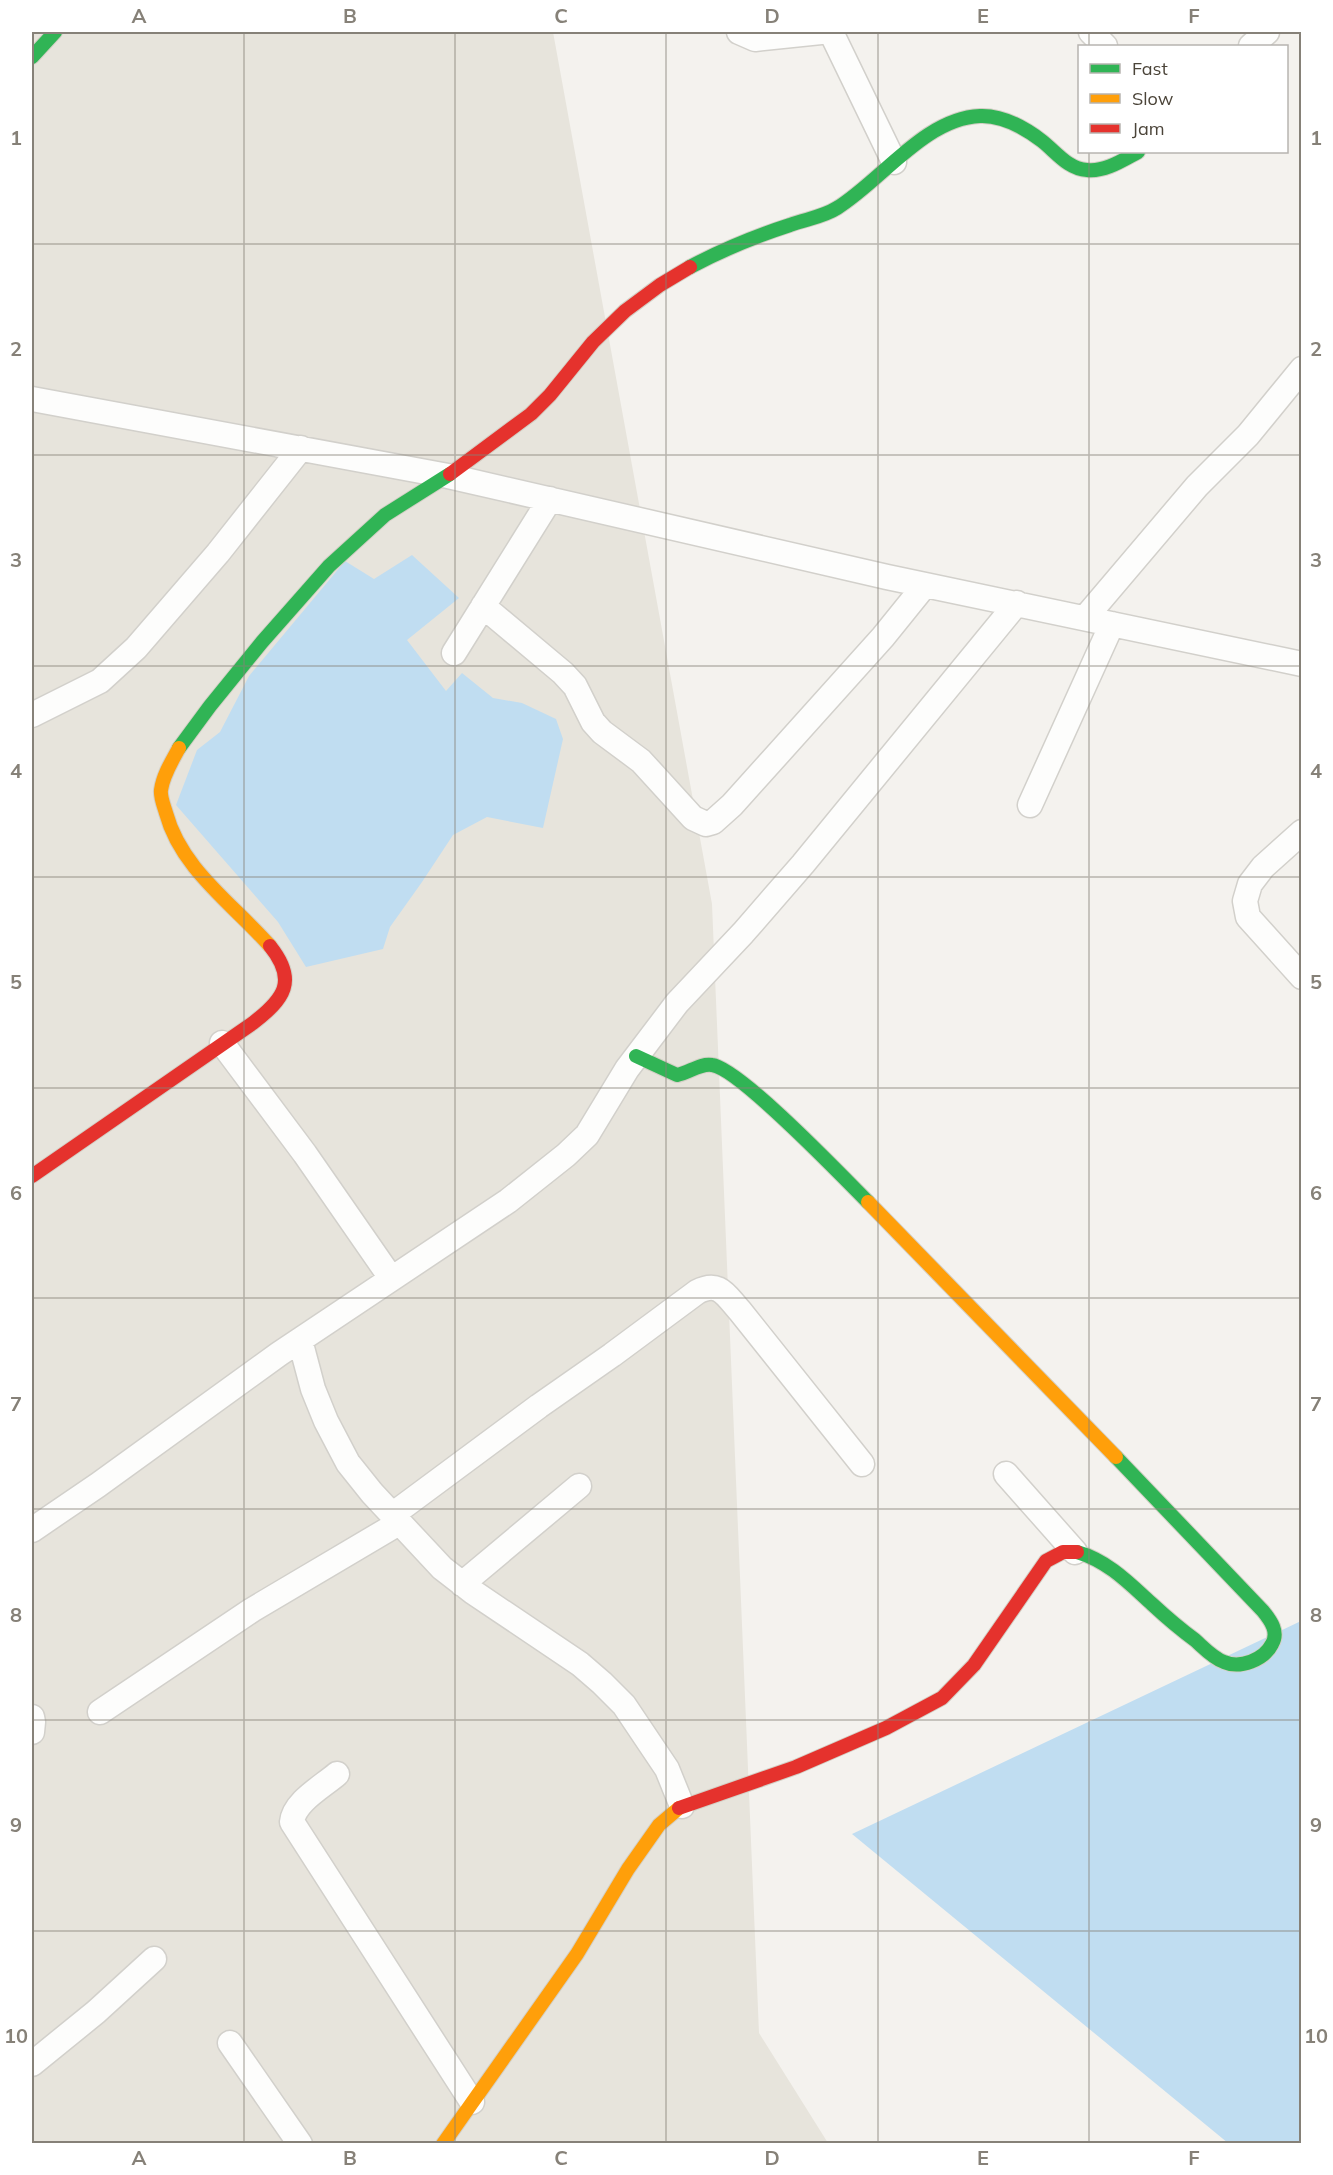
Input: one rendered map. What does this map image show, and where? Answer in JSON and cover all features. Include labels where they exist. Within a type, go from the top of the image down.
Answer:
[{"type":"main road","points":[[32,57],[55,32]]},
{"type":"main road","points":[[32,1176],[273,1008],[283,994],[286,980],[275,953],[255,928],[195,870],[179,846],[166,819],[161,789],[172,760],[195,726],[305,591],[340,555],[389,512],[448,476],[520,424],[565,380],[592,344],[618,316],[685,270],[723,251],[835,210],[939,129],[967,117],[991,115],[1017,125],[1041,141],[1060,159],[1076,168],[1094,170],[1135,153]]},
{"type":"main road","points":[[443,2144],[578,1954],[643,1846],[659,1825],[687,1804],[752,1783],[886,1728],[942,1698],[974,1665],[1046,1561],[1059,1552],[1075,1552],[1097,1560],[1119,1575],[1217,1659],[1227,1664],[1248,1663],[1271,1647],[1275,1637],[1274,1628],[1252,1599],[943,1277],[766,1104],[736,1077],[714,1064],[706,1064],[684,1075],[678,1075],[636,1056]]},
{"type":"street","points":[[739,32],[754,39],[821,32]]},
{"type":"street","points":[[831,32],[894,162]]},
{"type":"street","points":[[1091,32],[1104,45]]},
{"type":"street","points":[[1252,45],[1268,32]]},
{"type":"street","points":[[1084,618],[1197,486],[1248,435],[1302,369]]},
{"type":"street","points":[[32,399],[448,476],[925,585],[1302,664]]},
{"type":"street","points":[[32,715],[100,681],[136,648],[218,553],[301,448]]},
{"type":"street","points":[[454,653],[550,499]]},
{"type":"street","points":[[483,606],[562,673],[574,686],[593,722],[602,732],[641,761],[693,818],[706,824],[712,822],[732,805],[882,637],[925,585]]},
{"type":"street","points":[[32,1530],[300,1340],[508,1201],[566,1155],[587,1135],[636,1056],[677,1003],[743,933],[803,864],[1017,603]]},
{"type":"street","points":[[1030,805],[1112,624]]},
{"type":"street","points":[[1302,832],[1263,867],[1250,884],[1245,901],[1248,917],[1302,977]]},
{"type":"street","points":[[222,1043],[305,1154],[391,1278]]},
{"type":"street","points":[[100,1712],[252,1610],[395,1519],[530,1412],[698,1292],[714,1287],[721,1290],[862,1464]]},
{"type":"street","points":[[300,1340],[313,1389],[326,1421],[348,1463],[395,1519],[442,1568],[553,1645],[602,1683],[639,1726],[687,1804]]},
{"type":"street","points":[[1006,1473],[1075,1552]]},
{"type":"street","points":[[462,1584],[579,1486]]},
{"type":"street","points":[[32,1717],[32,1732]]},
{"type":"street","points":[[337,1774],[301,1804],[293,1814],[292,1822],[472,2102]]},
{"type":"street","points":[[32,2064],[96,2013],[154,1959]]},
{"type":"street","points":[[230,2043],[300,2144]]},
{"type":"shaded area","points":[[32,32],[553,32],[712,904],[759,2033],[828,2143],[32,2144]]},
{"type":"water","points":[[412,555],[459,598],[407,640],[446,691],[462,673],[493,698],[522,703],[556,719],[563,739],[543,828],[487,817],[453,835],[390,927],[383,949],[306,967],[278,922],[176,805],[197,750],[220,732],[249,676],[345,561],[374,579]]},
{"type":"water","points":[[1301,1621],[1301,2143],[1228,2143],[852,1834]]},
{"type":"traffic: fast","points":[[32,57],[55,32]]},
{"type":"traffic: fast","points":[[690,267],[752,239],[832,211],[854,196],[922,139],[960,119],[989,116],[1013,123],[1042,141],[1068,163],[1080,169],[1094,170],[1107,167],[1136,153]]},
{"type":"traffic: fast","points":[[179,748],[262,642],[329,566],[385,515],[450,474]]},
{"type":"traffic: fast","points":[[636,1056],[677,1075],[708,1065],[725,1071],[767,1103],[868,1202]]},
{"type":"traffic: fast","points":[[1077,1552],[1099,1561],[1118,1574],[1173,1623],[1220,1660],[1230,1664],[1251,1662],[1263,1655],[1274,1640],[1275,1635],[1271,1623],[1263,1611],[1116,1457]]},
{"type":"traffic: slow","points":[[179,748],[161,790],[162,801],[173,833],[183,852],[196,869],[270,946]]},
{"type":"traffic: slow","points":[[868,1202],[1116,1457]]},
{"type":"traffic: slow","points":[[443,2144],[577,1954],[628,1869],[659,1825],[679,1808]]},
{"type":"traffic: jam","points":[[450,474],[531,414],[550,395],[593,342],[625,311],[660,285],[690,267]]},
{"type":"traffic: jam","points":[[32,1176],[253,1023],[273,1006],[284,989],[285,979],[284,969],[270,946]]},
{"type":"traffic: jam","points":[[679,1808],[796,1767],[886,1728],[942,1698],[974,1665],[1046,1561],[1063,1552],[1077,1552]]}]
